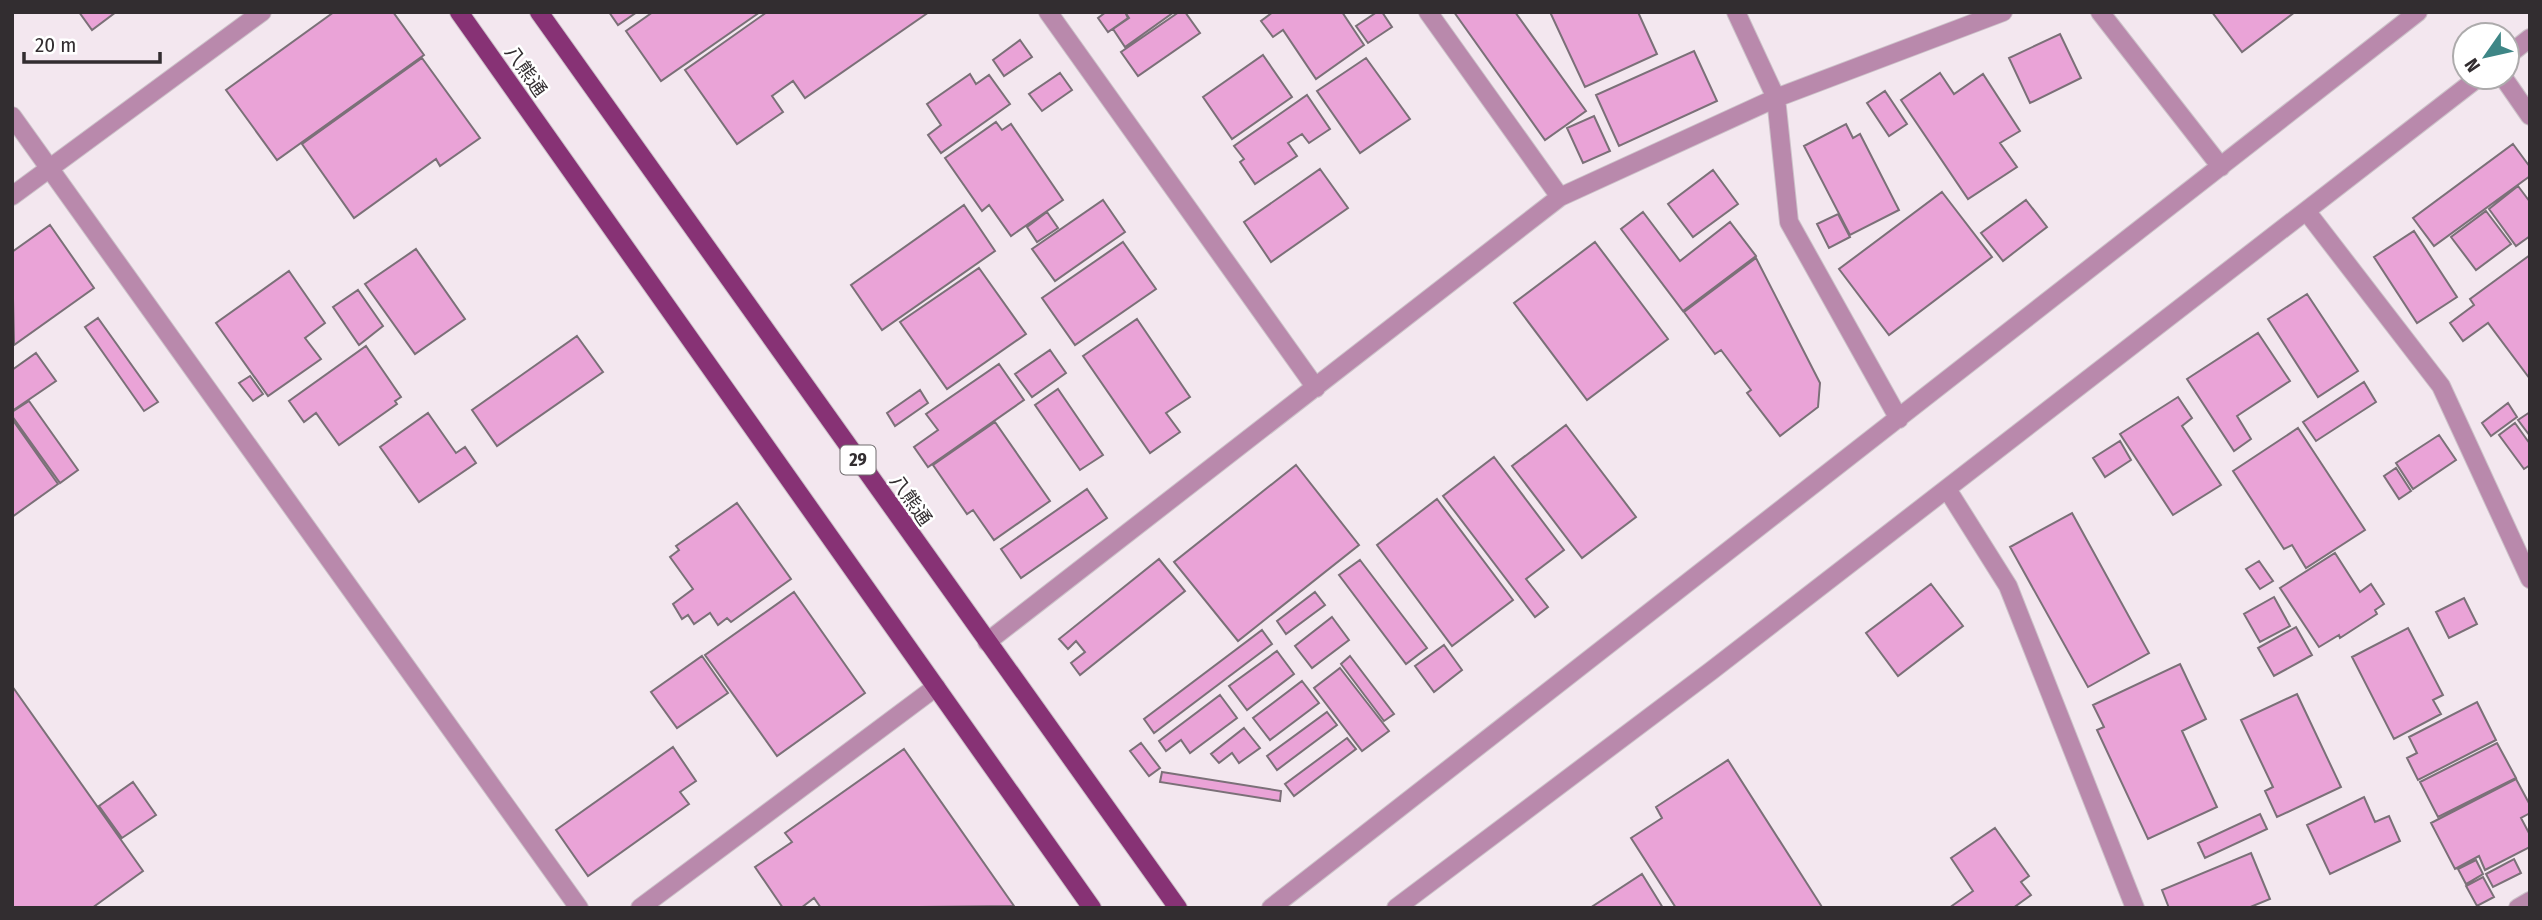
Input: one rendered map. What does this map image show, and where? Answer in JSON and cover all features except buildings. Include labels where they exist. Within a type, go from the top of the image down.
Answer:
[{"type":"main road","name":"八熊通","points":[[459,12],[1092,908]]},
{"type":"main road","name":"八熊通","points":[[539,12],[1178,908]]},
{"type":"street","points":[[12,196],[262,12]]},
{"type":"street","points":[[1048,12],[1316,388]]},
{"type":"street","points":[[1428,12],[1560,197]]},
{"type":"street","points":[[1736,12],[1776,98],[1789,222],[1899,419]]},
{"type":"street","points":[[987,642],[1560,197],[1776,98],[2003,12]]},
{"type":"street","points":[[2100,12],[2221,166]]},
{"type":"street","points":[[1270,908],[2418,12]]},
{"type":"street","points":[[1396,908],[1711,671],[2461,91]]},
{"type":"street","points":[[2513,91],[2530,116]]},
{"type":"street","points":[[12,116],[579,908]]},
{"type":"street","points":[[2307,212],[2441,386],[2530,579]]},
{"type":"street","points":[[1947,489],[2008,586],[2135,908]]},
{"type":"street","points":[[640,908],[936,687]]},
{"type":"street","points":[[2518,908],[2530,901]]}]
